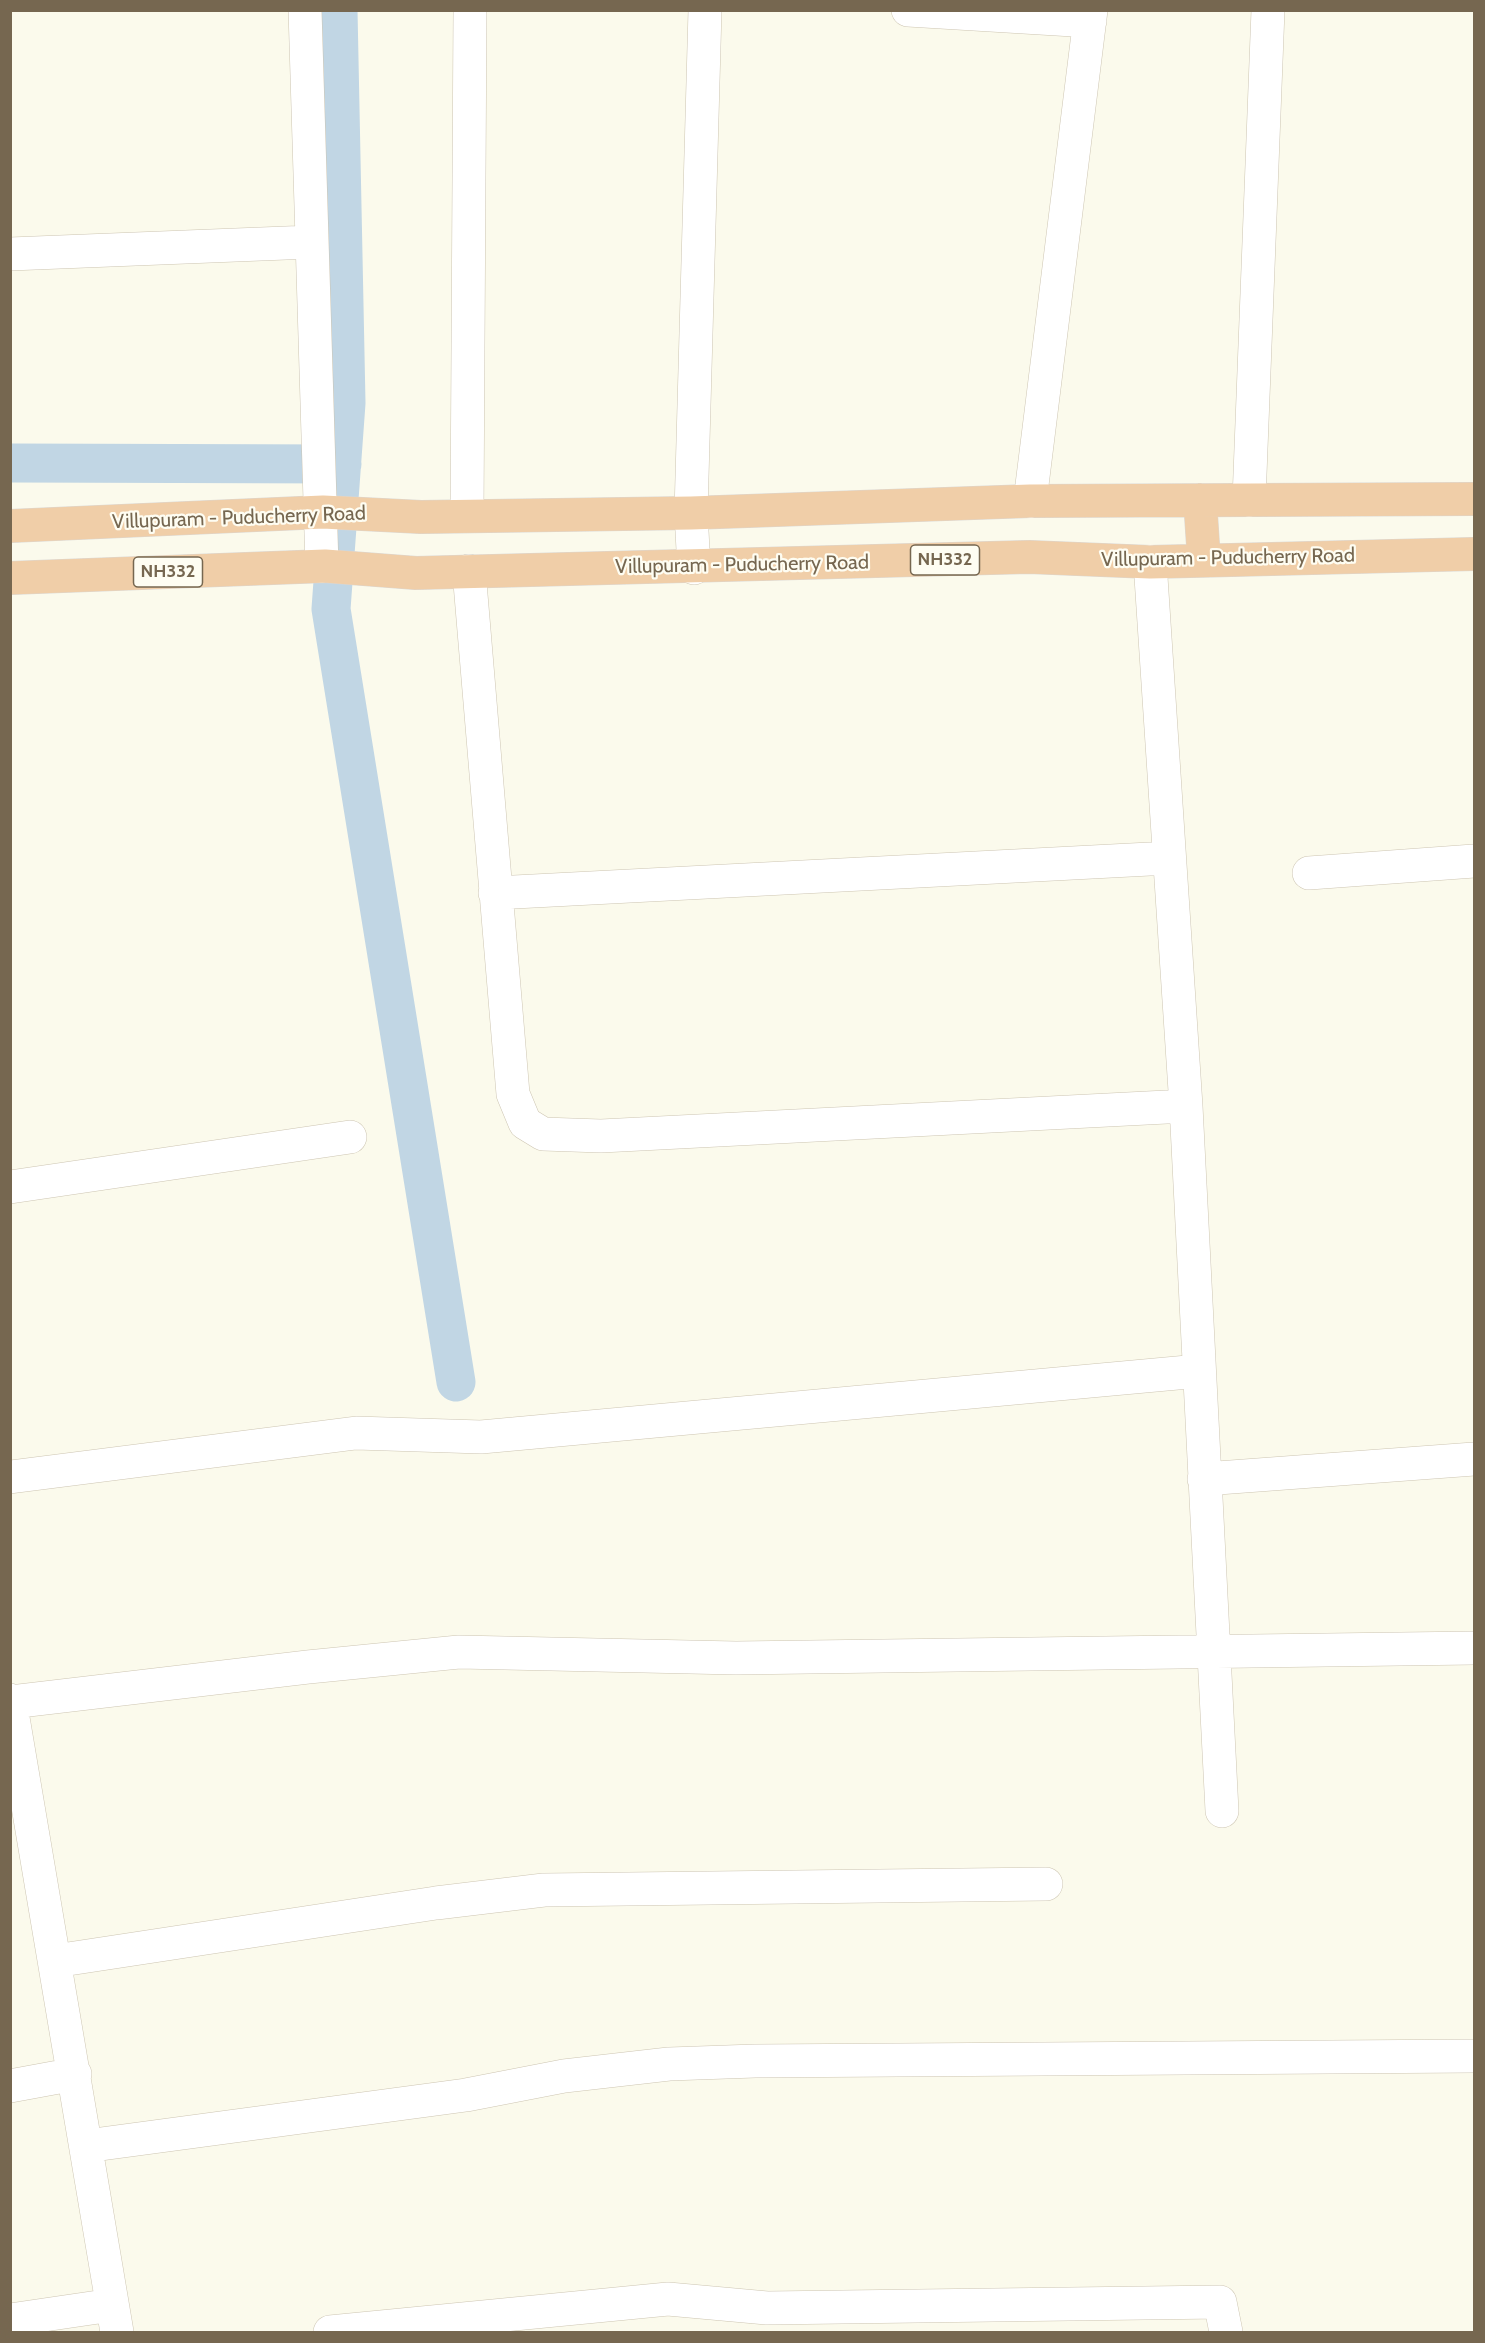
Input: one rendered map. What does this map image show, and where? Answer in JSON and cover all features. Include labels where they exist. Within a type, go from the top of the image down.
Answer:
[{"type":"highway","name":"Villupuram - Puducherry Road","points":[[10,526],[321,512],[421,516],[691,513],[1030,501],[1474,499]]},
{"type":"highway","points":[[1200,500],[1204,560]]},
{"type":"highway","name":"Villupuram - Puducherry Road","points":[[10,578],[323,566],[416,573],[694,568],[1029,557],[1150,562],[1474,554]]},
{"type":"street","points":[[305,10],[323,566]]},
{"type":"street","points":[[467,515],[470,10]]},
{"type":"street","points":[[694,568],[691,513],[705,10]]},
{"type":"street","points":[[908,10],[1090,16],[1030,501]]},
{"type":"street","points":[[1249,500],[1268,10]]},
{"type":"street","points":[[10,254],[311,242]]},
{"type":"street","points":[[1150,562],[1186,1106],[1222,1811]]},
{"type":"street","points":[[469,571],[513,1094],[525,1123],[543,1134],[601,1136],[1186,1106]]},
{"type":"street","points":[[495,893],[1168,858]]},
{"type":"street","points":[[1309,873],[1474,861]]},
{"type":"street","points":[[10,1187],[350,1137]]},
{"type":"street","points":[[10,1477],[356,1433],[481,1437],[1199,1371]]},
{"type":"street","points":[[1204,1479],[1474,1459]]},
{"type":"street","points":[[10,2320],[115,2319],[55,1960],[20,1825],[11,1701],[391,1657],[459,1652],[736,1659],[1474,1648]]},
{"type":"street","points":[[55,1960],[436,1903],[544,1890],[1046,1884]]},
{"type":"street","points":[[86,2146],[466,2095],[564,2076],[669,2064],[755,2061],[1474,2056]]},
{"type":"street","points":[[10,2086],[75,2074]]},
{"type":"street","points":[[330,2332],[668,2299],[768,2308],[1220,2302],[1226,2332]]},
{"type":"waterway","points":[[338,10],[346,403],[331,609],[456,1382]]},
{"type":"waterway","points":[[10,463],[342,464]]}]
